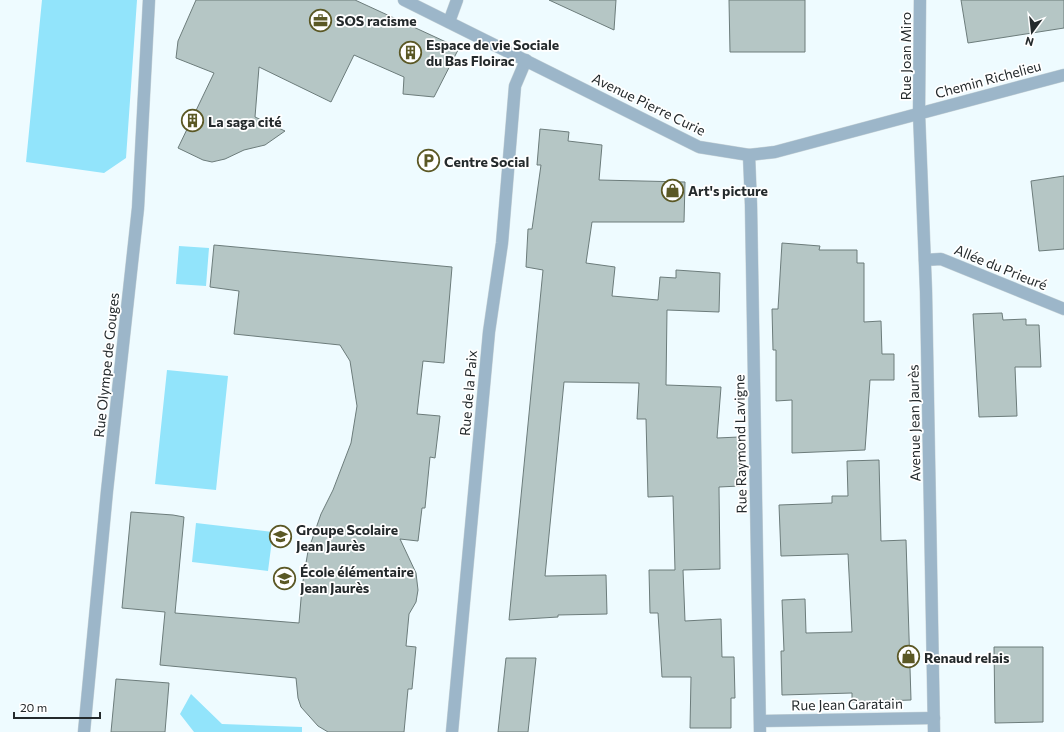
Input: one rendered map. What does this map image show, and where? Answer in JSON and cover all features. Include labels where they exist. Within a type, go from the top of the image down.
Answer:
[{"type":"street","name":"Rue Olympe de Gouges","points":[[84,732],[107,491],[138,208],[149,0]]},
{"type":"street","name":"Avenue Pierre Curie","points":[[404,0],[699,147],[749,155],[775,152],[862,130],[920,113]]},
{"type":"street","points":[[449,22],[457,0]]},
{"type":"street","name":"Rue Joan Miro","points":[[920,0],[920,113]]},
{"type":"street","name":"Rue de la Paix","points":[[452,732],[489,332],[502,243],[515,86],[526,60]]},
{"type":"street","name":"Chemin Richelieu","points":[[920,113],[1064,75]]},
{"type":"street","name":"Avenue Jean Jaurès","points":[[920,113],[925,260],[934,732]]},
{"type":"street","name":"Rue Raymond Lavigne","points":[[749,155],[752,205],[760,726]]},
{"type":"street","name":"Allée du Prieuré","points":[[925,260],[941,260],[1064,309]]},
{"type":"street","name":"Rue Jean Garatain","points":[[760,726],[934,718]]},
{"type":"shaded area","points":[[42,0],[137,0],[126,158],[104,173],[26,162]]},
{"type":"shaded area","points":[[179,246],[209,248],[206,286],[176,284]]},
{"type":"shaded area","points":[[167,370],[228,376],[216,490],[155,484]]},
{"type":"shaded area","points":[[196,523],[273,532],[268,571],[192,562]]},
{"type":"shaded area","points":[[191,694],[222,724],[302,727],[302,732],[194,732],[180,714]]},
{"type":"building","name":"Espace de vie Sociale du Bas Floirac","points":[[196,0],[355,0],[459,48],[434,97],[403,94],[404,77],[354,55],[331,102],[259,67],[255,117],[285,131],[265,145],[244,150],[225,159],[212,162],[203,160],[178,148],[214,73],[176,58],[178,41]]},
{"type":"building","points":[[549,0],[616,0],[614,30]]},
{"type":"building","points":[[729,0],[805,0],[805,52],[730,52]]},
{"type":"building","points":[[961,0],[1064,0],[1064,28],[968,43]]},
{"type":"building","points":[[540,129],[569,132],[568,141],[602,145],[599,180],[685,182],[684,222],[592,222],[586,263],[615,267],[612,296],[658,300],[660,277],[676,278],[676,270],[720,273],[719,312],[667,310],[666,385],[721,387],[717,438],[739,437],[740,486],[719,487],[720,569],[683,570],[685,621],[721,619],[722,657],[734,657],[735,698],[731,698],[731,728],[690,728],[691,677],[662,677],[658,613],[650,613],[649,570],[675,570],[673,496],[648,497],[646,419],[637,419],[639,383],[564,382],[545,576],[606,575],[607,614],[558,615],[558,617],[509,620],[543,270],[526,267],[528,229],[532,229],[541,165],[537,165]]},
{"type":"building","points":[[1064,176],[1064,249],[1039,251],[1031,181]]},
{"type":"building","points":[[782,243],[820,246],[819,250],[857,250],[857,263],[864,263],[864,322],[881,321],[882,354],[894,354],[894,380],[870,380],[865,450],[792,453],[792,400],[776,401],[776,350],[773,350],[772,309],[778,309]]},
{"type":"building","points":[[214,245],[452,267],[444,363],[423,361],[417,414],[440,416],[435,458],[430,457],[425,508],[422,508],[418,541],[400,539],[416,573],[418,590],[416,602],[409,614],[406,646],[416,647],[412,689],[408,689],[404,732],[328,732],[318,726],[301,707],[298,698],[296,678],[160,665],[165,612],[122,608],[131,512],[173,515],[184,517],[175,613],[299,623],[302,587],[308,551],[321,514],[333,490],[351,443],[357,406],[350,361],[340,345],[234,334],[239,291],[210,287]]},
{"type":"building","points":[[1002,313],[1003,320],[1026,319],[1026,325],[1039,325],[1041,367],[1015,367],[1017,416],[979,417],[973,314]]},
{"type":"building","points":[[879,460],[881,541],[906,540],[911,700],[852,702],[852,693],[782,695],[781,651],[784,651],[782,600],[805,599],[806,633],[852,632],[848,554],[781,556],[779,505],[832,503],[832,496],[848,496],[847,461]]},
{"type":"building","points":[[994,647],[1043,647],[1043,722],[995,723]]},
{"type":"building","points":[[506,658],[536,658],[528,732],[498,732]]},
{"type":"building","points":[[116,679],[169,683],[165,732],[111,732]]},
{"type":"place","name":"SOS racisme","points":[[321,20]]},
{"type":"place","name":"Espace de vie Sociale du Bas Floirac","points":[[411,52]]},
{"type":"place","name":"La saga cité","points":[[193,121]]},
{"type":"place","name":"Centre Social","points":[[429,161]]},
{"type":"place","name":"Art's picture","points":[[672,190]]},
{"type":"place","name":"Groupe Scolaire Jean Jaurès","points":[[280,537]]},
{"type":"place","name":"École élémentaire Jean Jaurès","points":[[285,579]]},
{"type":"place","name":"Renaud relais","points":[[908,657]]}]
